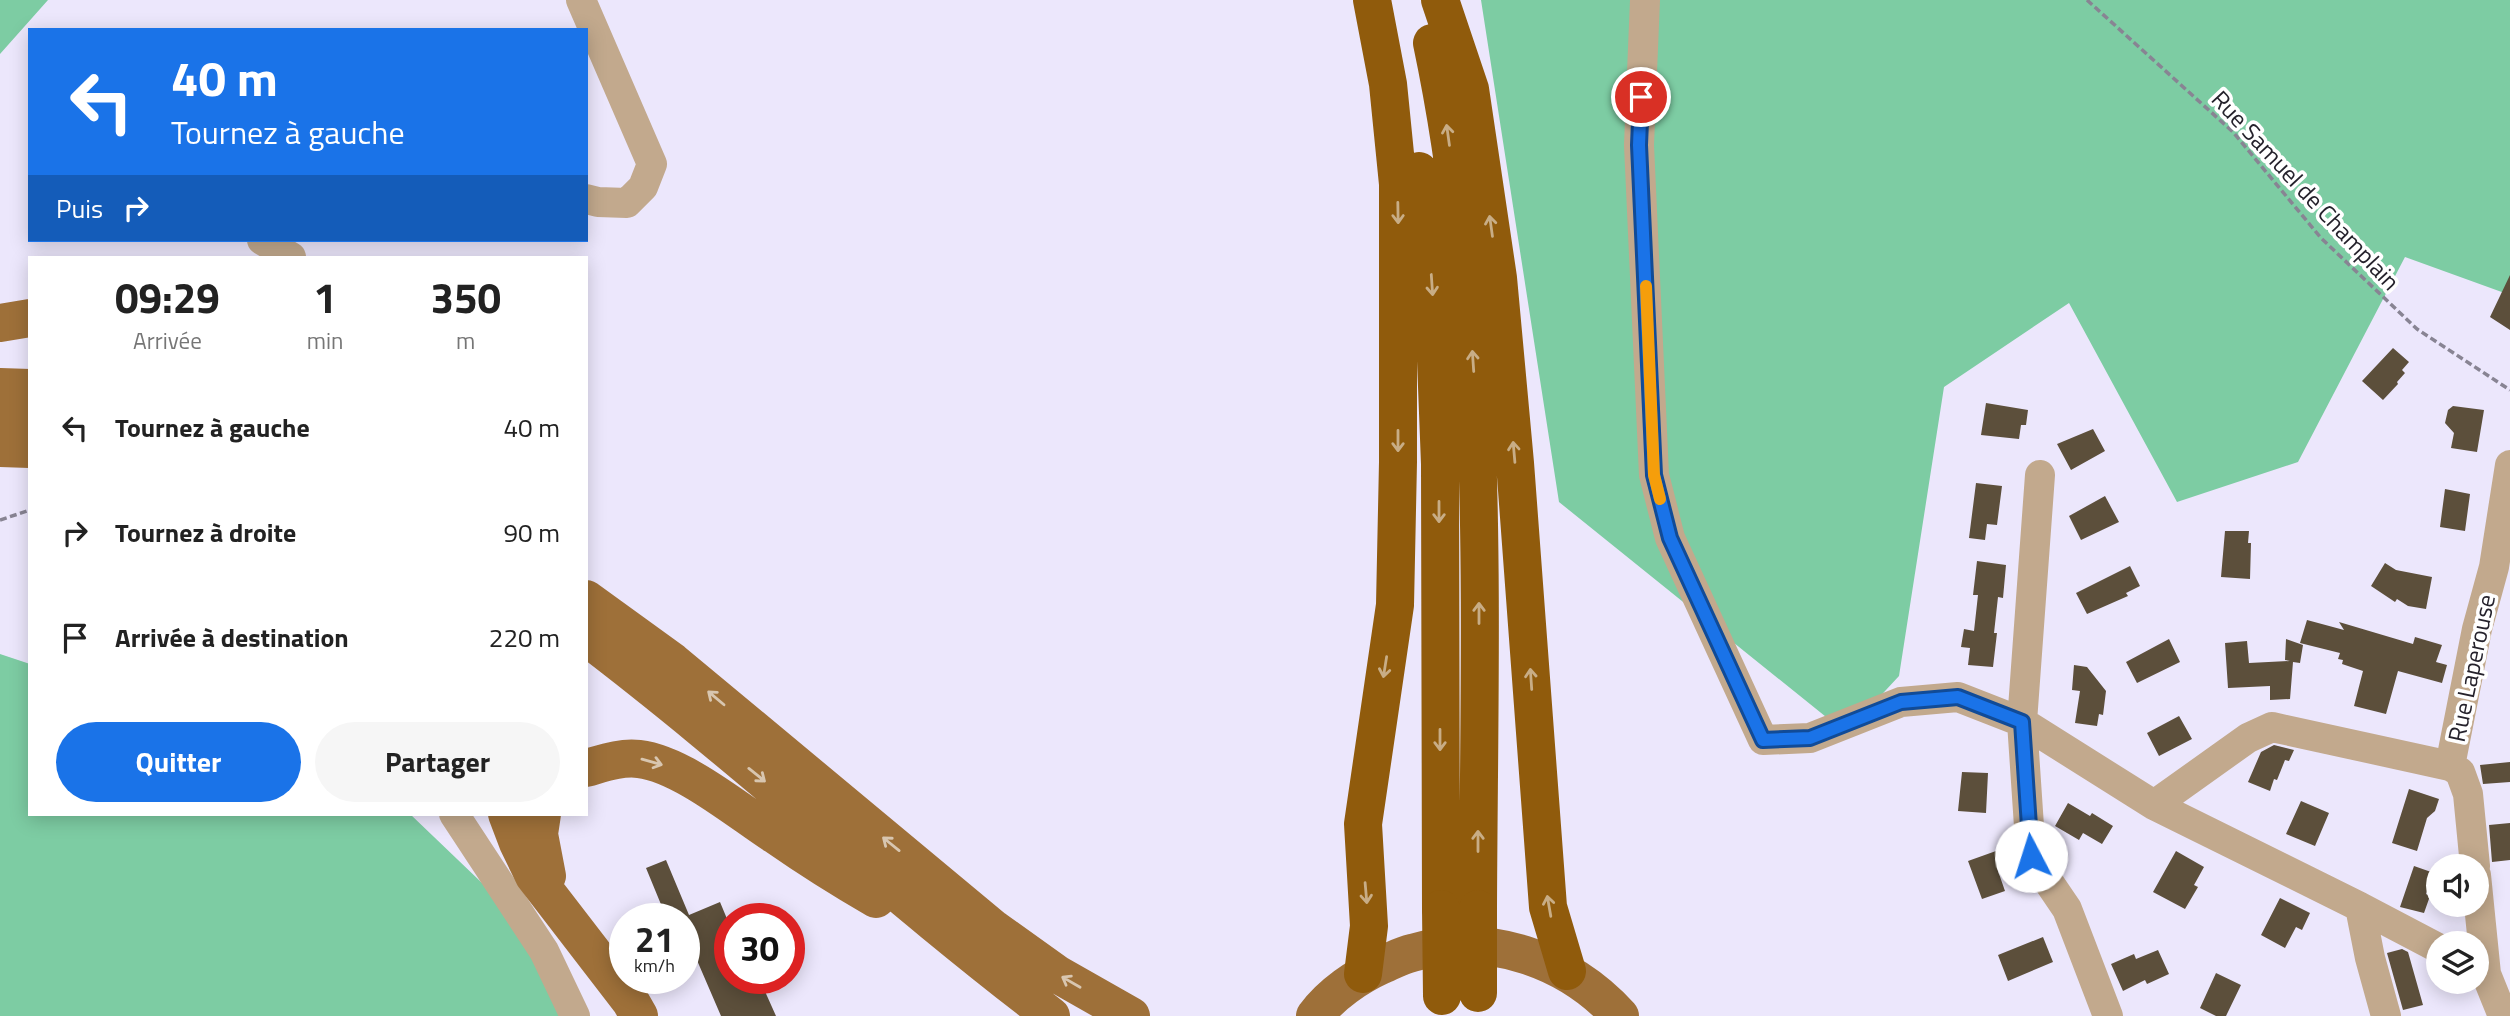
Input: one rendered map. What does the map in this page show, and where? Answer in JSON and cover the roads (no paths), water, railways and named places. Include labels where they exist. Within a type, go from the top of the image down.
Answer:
[{"type":"highway","points":[[1363,974],[1369,926],[1363,824],[1395,605],[1398,462],[1398,184],[1388,84],[1372,0]]},
{"type":"highway","points":[[1388,0],[1410,98],[1433,283],[1440,464],[1440,909],[1461,1005]]},
{"type":"highway","points":[[1423,0],[1442,90],[1467,276],[1479,465],[1478,909],[1461,1005]]},
{"type":"highway","points":[[1440,0],[1470,89],[1496,265],[1515,463],[1548,907],[1567,971]]},
{"type":"main road","points":[[0,323],[28,318]]},
{"type":"main road","points":[[0,387],[28,388]]},
{"type":"main road","points":[[0,416],[28,417]]},
{"type":"main road","points":[[0,448],[28,449]]},
{"type":"main road","points":[[588,600],[673,662],[994,929],[1057,974],[1130,1016]]},
{"type":"main road","points":[[598,645],[800,810],[964,950],[1051,1016]]},
{"type":"main road","points":[[588,767],[621,758],[641,759],[667,766],[839,878],[964,950]]},
{"type":"main road","points":[[508,816],[534,876],[551,895],[639,1016]]},
{"type":"main road","points":[[542,816],[539,834],[551,895]]},
{"type":"main road","points":[[1315,1016],[1363,974],[1412,953],[1465,945],[1518,951],[1567,971],[1602,996],[1620,1016]]},
{"type":"street","points":[[581,0],[652,164],[643,187],[627,203],[588,200]]},
{"type":"street","points":[[1645,0],[1639,145],[1654,475],[1670,538],[1763,740],[1810,738],[1901,702],[1958,697],[2022,722],[2154,805],[2426,942]]},
{"type":"street","points":[[265,242],[289,256]]},
{"type":"street","name":"Rue Laperouse","points":[[2474,854],[2468,794],[2460,772],[2451,766],[2477,629],[2494,567],[2510,465]]},
{"type":"street","points":[[2040,475],[2022,722],[2031,856],[2067,908],[2108,1016]]},
{"type":"street","points":[[2154,805],[2248,738],[2272,727],[2451,766]]},
{"type":"street","points":[[455,816],[544,951],[575,1016]]},
{"type":"street","points":[[2360,907],[2370,958],[2386,1016]]},
{"type":"street","points":[[2489,988],[2503,1016]]}]
